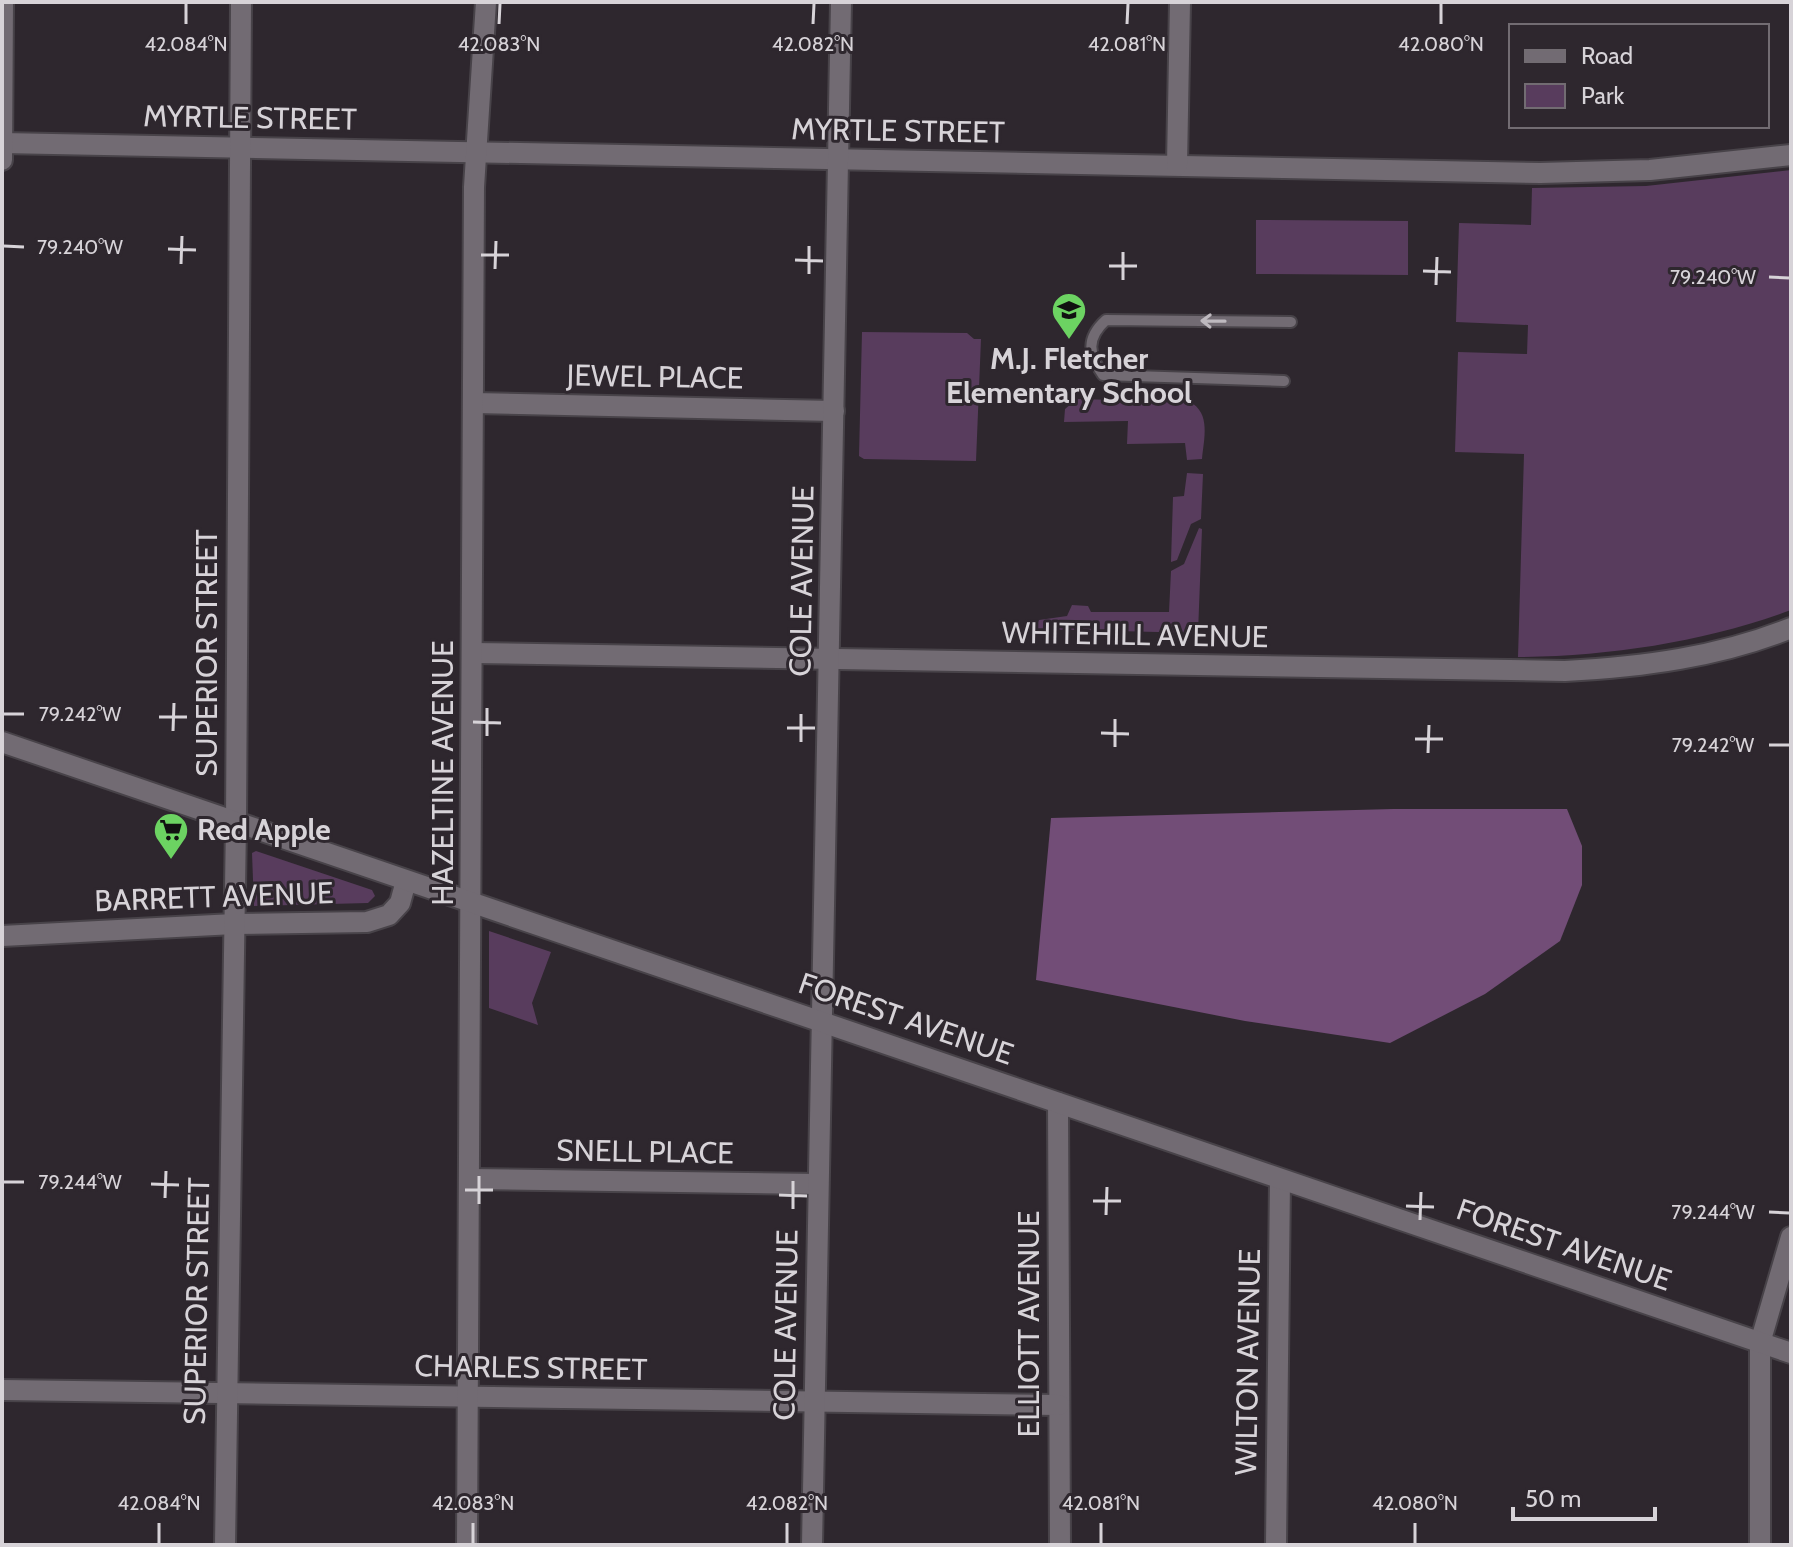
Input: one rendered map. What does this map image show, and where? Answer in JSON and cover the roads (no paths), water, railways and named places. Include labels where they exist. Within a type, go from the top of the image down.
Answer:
[{"type":"street","points":[[2,160],[3,2]]},
{"type":"street","name":"SUPERIOR STREET","points":[[225,1545],[236,823],[241,2]]},
{"type":"street","name":"HAZELTINE AVENUE","points":[[467,1545],[476,153],[486,2]]},
{"type":"street","name":"COLE AVENUE","points":[[812,1545],[841,2]]},
{"type":"street","points":[[1177,165],[1180,2]]},
{"type":"street","name":"MYRTLE STREET","points":[[2,143],[1615,172],[1791,155]]},
{"type":"street","name":"JEWEL PLACE","points":[[474,403],[834,411]]},
{"type":"street","name":"WHITEHILL AVENUE","points":[[473,653],[1565,671],[1685,659],[1791,628]]},
{"type":"street","name":"FOREST AVENUE","points":[[2,742],[1791,1353]]},
{"type":"street","name":"BARRETT AVENUE","points":[[2,936],[234,924],[367,922],[389,915],[400,903],[406,881]]},
{"type":"street","name":"ELLIOTT AVENUE","points":[[1058,1103],[1060,1545]]},
{"type":"street","name":"SNELL PLACE","points":[[470,1179],[818,1184]]},
{"type":"street","name":"WILTON AVENUE","points":[[1276,1545],[1280,1180]]},
{"type":"street","points":[[1760,1545],[1760,1343],[1791,1237]]},
{"type":"street","name":"CHARLES STREET","points":[[2,1390],[1059,1405]]},
{"type":"lane","points":[[1284,381],[1103,375],[1092,360],[1090,345],[1094,331],[1106,320],[1291,322]]},
{"type":"place","name":"M.J. Fletcher Elementary School","points":[[1069,341]]},
{"type":"place","name":"Red Apple","points":[[171,861]]}]
